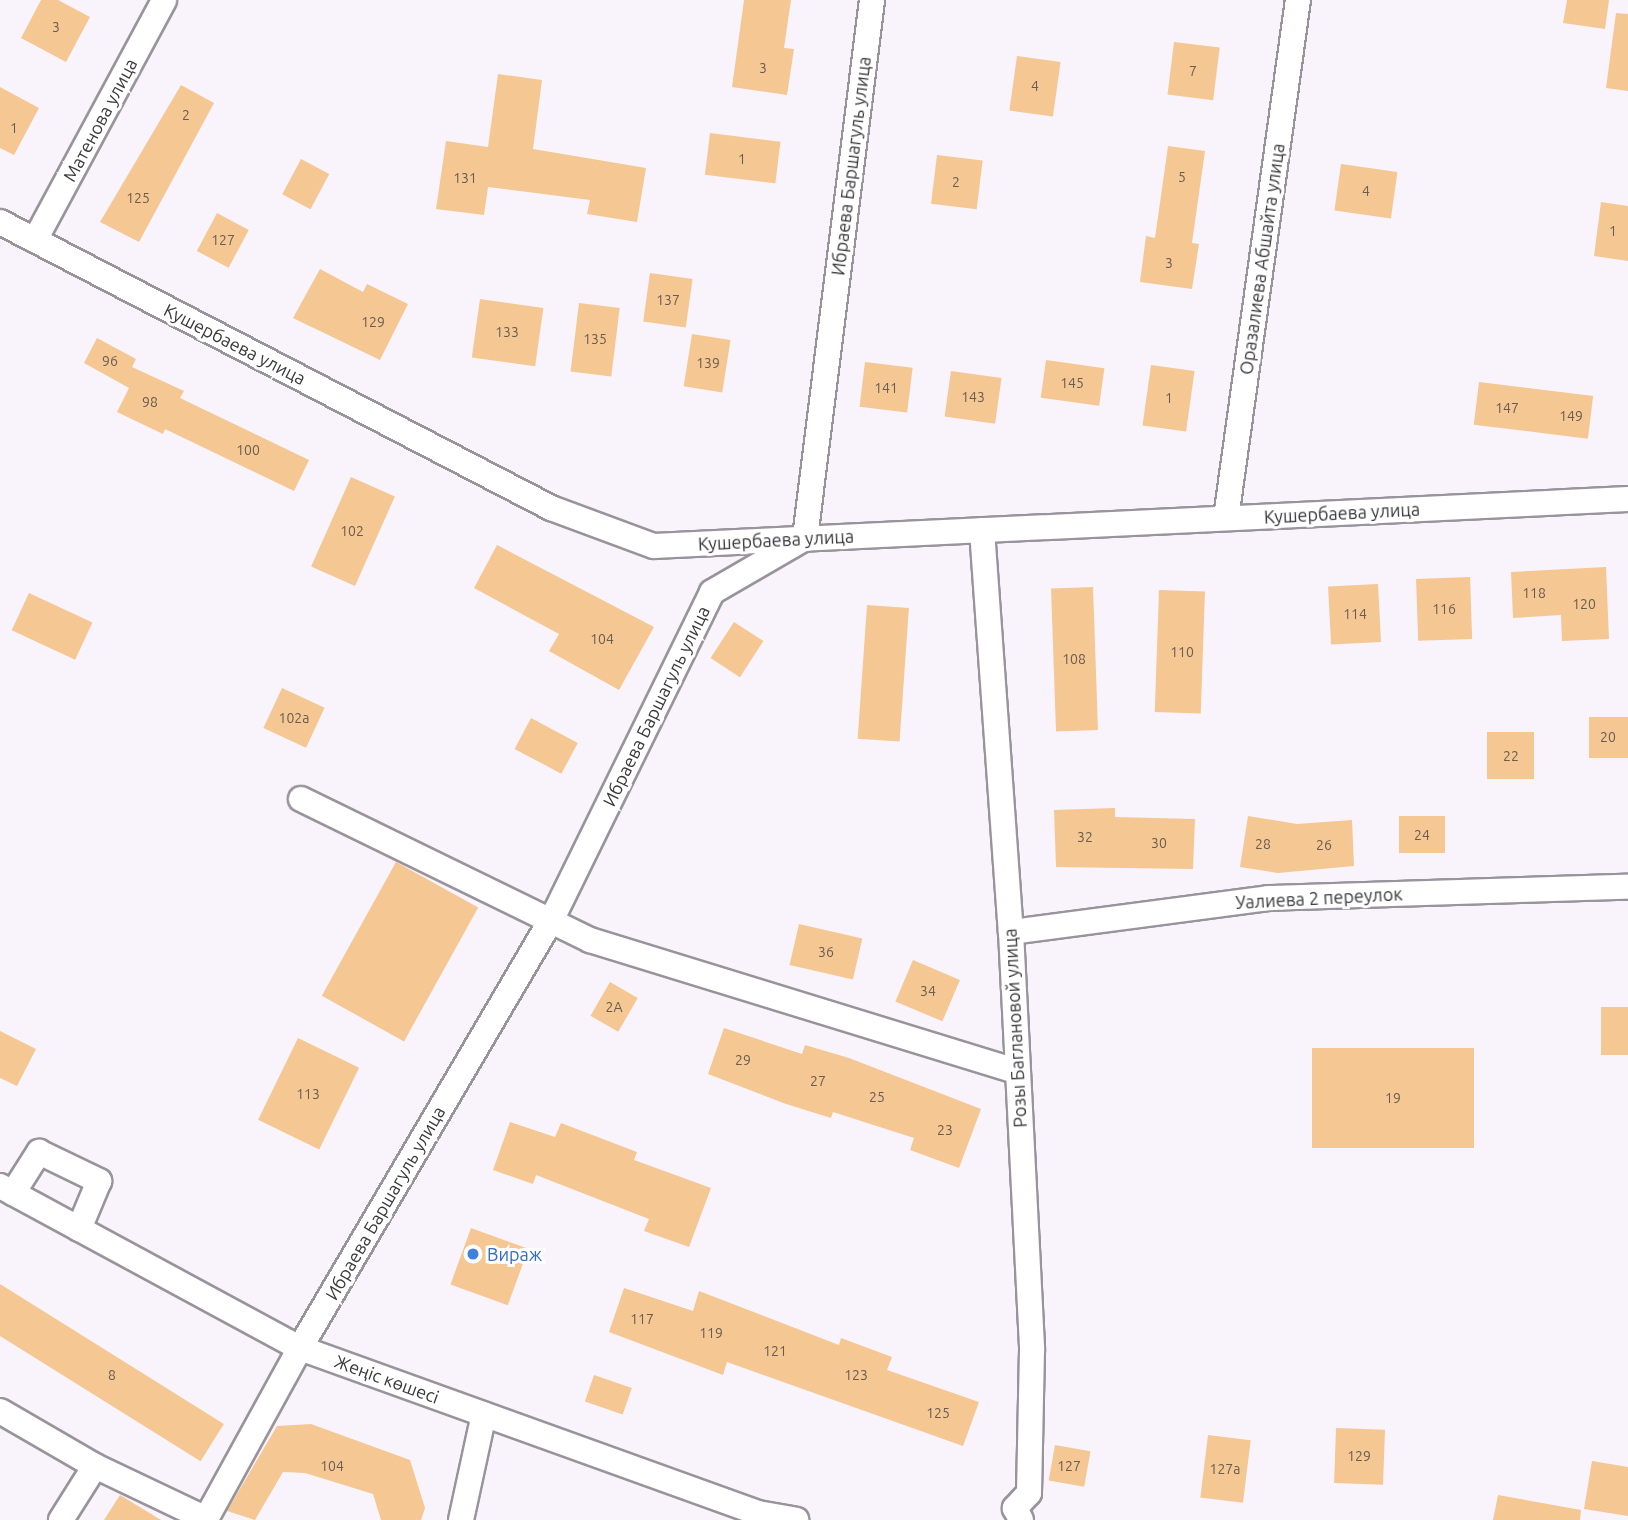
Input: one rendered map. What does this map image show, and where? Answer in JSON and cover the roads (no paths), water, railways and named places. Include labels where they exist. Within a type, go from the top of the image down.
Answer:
[{"type":"street","name":"Матенова улица","points":[[35,240],[164,0]]},
{"type":"street","name":"Ибраева Баршагуль улица","points":[[206,1519],[300,1348],[551,921],[712,592],[805,538],[872,0]]},
{"type":"street","name":"Оразалиева Абшайта улица","points":[[1226,518],[1298,0]]},
{"type":"street","name":"Кушербаева улица","points":[[0,222],[551,508],[654,546],[1628,499]]},
{"type":"street","name":"Розы Баглановой улица","points":[[982,530],[1011,932],[1032,1350],[1029,1493],[1015,1508],[1021,1520]]},
{"type":"street","points":[[301,799],[590,940],[1017,1071]]},
{"type":"street","name":"Уалиева 2 переулок","points":[[1011,932],[1268,898],[1628,887]]},
{"type":"street","points":[[6,1190],[39,1152],[99,1181],[79,1229]]},
{"type":"street","name":"Жеңіс көшесі","points":[[6,1190],[300,1348],[758,1513],[796,1520]]},
{"type":"street","points":[[0,1411],[95,1466],[206,1519]]},
{"type":"street","points":[[461,1520],[484,1414]]},
{"type":"street","points":[[61,1520],[95,1466]]},
{"type":"place","name":"Вираж","points":[[473,1254]]}]
